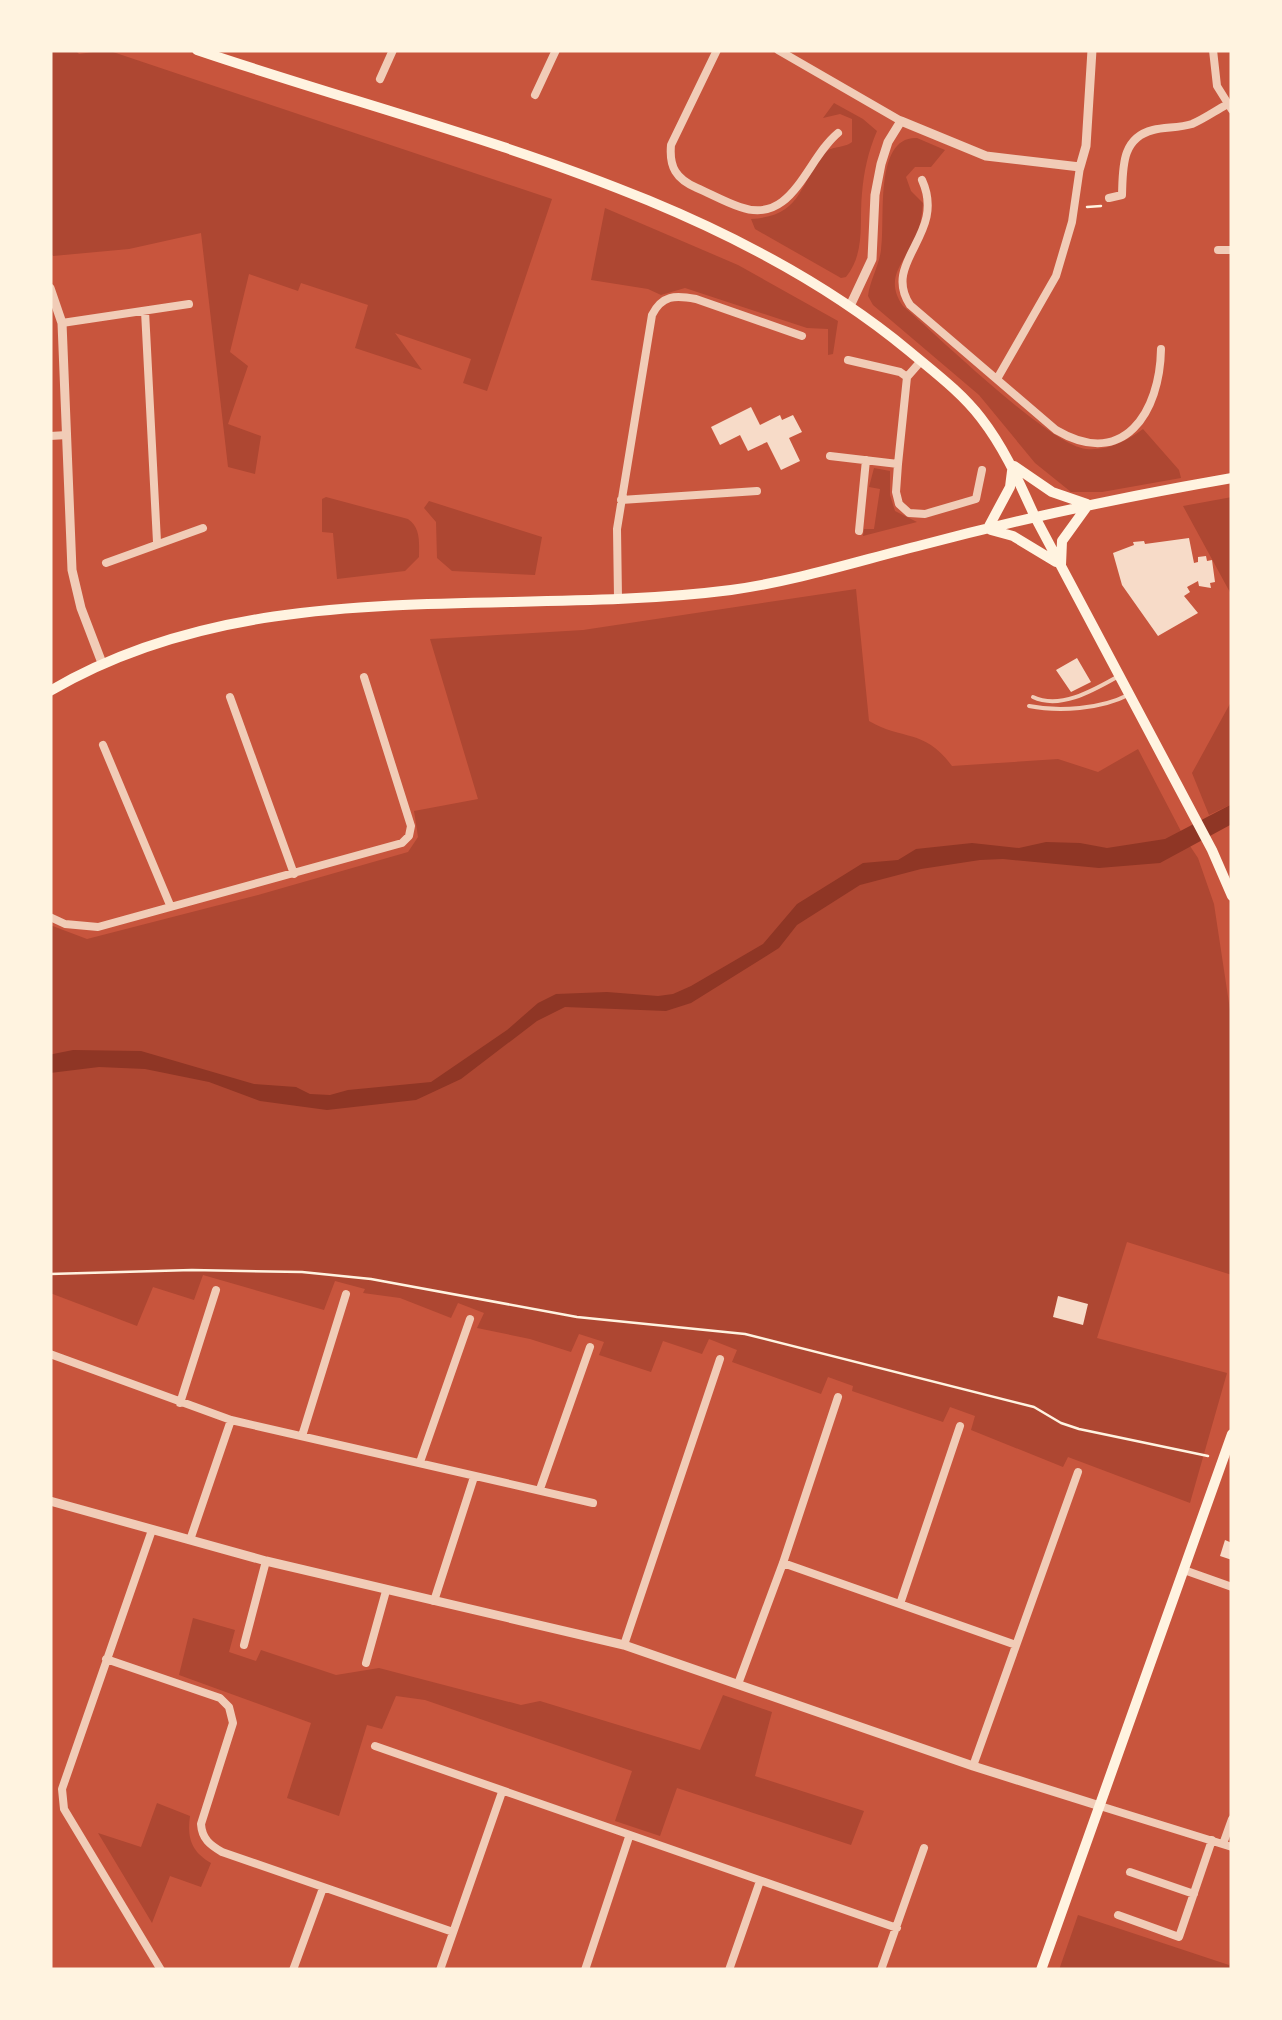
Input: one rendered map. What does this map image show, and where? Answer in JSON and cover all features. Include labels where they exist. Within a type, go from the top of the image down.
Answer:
[{"type":"main road","points":[[197,50],[623,191],[760,251],[850,306],[921,361],[979,415],[1013,465],[1035,517],[1212,850],[1232,896]]},
{"type":"main road","points":[[1013,465],[1052,492],[1089,505]]},
{"type":"main road","points":[[988,528],[1010,487],[1013,465]]},
{"type":"main road","points":[[50,690],[135,649],[220,624],[372,608],[731,590],[790,580],[1035,517],[1232,478]]},
{"type":"main road","points":[[1060,566],[1062,541],[1089,505]]},
{"type":"main road","points":[[988,528],[1013,536],[1060,566]]},
{"type":"main road","points":[[1040,1970],[1232,1434]]},
{"type":"street","points":[[380,79],[392,50]]},
{"type":"street","points":[[535,94],[556,50]]},
{"type":"street","points":[[717,50],[672,145],[670,160],[675,174],[686,183],[741,208],[774,208],[787,200],[822,146],[838,133]]},
{"type":"street","points":[[778,50],[901,121],[986,156],[1080,167]]},
{"type":"street","points":[[793,60],[800,50]]},
{"type":"street","points":[[998,379],[1056,276],[1072,222],[1087,136],[1092,50]]},
{"type":"street","points":[[1109,198],[1122,194],[1128,146],[1138,136],[1192,124],[1229,108],[1217,86],[1212,50]]},
{"type":"street","points":[[850,306],[872,259],[875,194],[881,164],[901,121]]},
{"type":"street","points":[[922,180],[927,216],[923,234],[900,279],[902,293],[910,305],[1056,430],[1090,443],[1108,441],[1136,427],[1149,411],[1161,373],[1161,349]]},
{"type":"street","points":[[1218,250],[1232,250]]},
{"type":"street","points":[[50,288],[62,324],[72,570],[81,608],[102,663]]},
{"type":"street","points":[[618,598],[616,529],[620,500],[652,315],[663,299],[696,299],[802,336]]},
{"type":"street","points":[[62,324],[189,304]]},
{"type":"street","points":[[145,311],[158,542]]},
{"type":"street","points":[[848,360],[900,372],[907,378]]},
{"type":"street","points":[[921,361],[907,378],[896,492],[899,504],[909,514],[925,514],[976,499],[982,470]]},
{"type":"street","points":[[50,436],[67,435]]},
{"type":"street","points":[[830,456],[898,464]]},
{"type":"street","points":[[858,531],[866,460]]},
{"type":"street","points":[[620,500],[757,491]]},
{"type":"street","points":[[106,563],[203,528]]},
{"type":"street","points":[[50,917],[65,924],[98,927],[402,843],[411,826],[364,677]]},
{"type":"street","points":[[230,697],[294,874]]},
{"type":"street","points":[[103,745],[170,905]]},
{"type":"street","points":[[180,1403],[216,1290]]},
{"type":"street","points":[[302,1436],[346,1294]]},
{"type":"street","points":[[420,1462],[470,1318]]},
{"type":"street","points":[[540,1489],[590,1347]]},
{"type":"street","points":[[50,1354],[231,1420],[594,1503]]},
{"type":"street","points":[[624,1645],[720,1359]]},
{"type":"street","points":[[738,1684],[784,1563],[838,1397]]},
{"type":"street","points":[[190,1540],[231,1420]]},
{"type":"street","points":[[900,1604],[960,1426]]},
{"type":"street","points":[[972,1766],[1078,1472]]},
{"type":"street","points":[[434,1601],[474,1476]]},
{"type":"street","points":[[50,1501],[266,1561],[624,1645],[972,1766],[1228,1845],[1232,1819]]},
{"type":"street","points":[[152,1530],[62,1789],[64,1809],[162,1970]]},
{"type":"street","points":[[244,1646],[266,1561]]},
{"type":"street","points":[[784,1563],[1016,1645]]},
{"type":"street","points":[[1184,1570],[1232,1587]]},
{"type":"street","points":[[366,1662],[386,1590]]},
{"type":"street","points":[[106,1659],[220,1698],[229,1707],[233,1724],[203,1812],[202,1835],[222,1852],[453,1932]]},
{"type":"street","points":[[374,1746],[897,1928]]},
{"type":"street","points":[[440,1970],[502,1792]]},
{"type":"street","points":[[585,1970],[629,1836]]},
{"type":"street","points":[[1118,1915],[1180,1936],[1212,1840]]},
{"type":"street","points":[[880,1970],[924,1848]]},
{"type":"street","points":[[1130,1872],[1194,1894]]},
{"type":"street","points":[[729,1970],[760,1880]]},
{"type":"street","points":[[294,1970],[323,1888]]},
{"type":"lane","points":[[1033,696],[1044,702],[1069,699],[1119,676]]},
{"type":"lane","points":[[1030,706],[1043,709],[1094,705],[1128,695]]},
{"type":"path","points":[[1087,207],[1100,206],[1109,198]]},
{"type":"path","points":[[50,1274],[145,1270],[302,1272],[371,1279],[576,1317],[746,1334],[1034,1407],[1079,1429],[1208,1456]]},
{"type":"shaded area","points":[[50,50],[75,50],[79,54],[107,50],[552,199],[487,391],[463,383],[471,359],[395,333],[422,370],[355,348],[368,305],[301,283],[298,291],[249,274],[230,352],[248,366],[228,424],[261,436],[255,474],[228,467],[201,233],[129,249],[53,256],[50,252]]},
{"type":"shaded area","points":[[834,103],[877,131],[864,177],[857,257],[846,277],[841,278],[755,229],[751,219],[768,217],[790,206],[824,154],[852,142],[852,119],[840,114],[823,118]]},
{"type":"shaded area","points":[[917,138],[945,150],[931,167],[915,167],[906,177],[911,191],[923,203],[917,234],[896,277],[897,295],[903,306],[1021,410],[1069,443],[1086,449],[1109,447],[1143,429],[1179,470],[1181,478],[1102,492],[1071,492],[1035,463],[979,395],[873,305],[868,296],[881,250],[888,165],[903,141]]},
{"type":"shaded area","points":[[605,208],[738,265],[838,321],[833,354],[828,355],[828,329],[807,328],[685,288],[661,295],[648,289],[591,280]]},
{"type":"shaded area","points":[[874,468],[890,471],[895,511],[917,522],[863,536],[864,529],[874,529],[880,489],[869,487]]},
{"type":"shaded area","points":[[1232,497],[1232,596],[1183,506]]},
{"type":"shaded area","points":[[322,499],[408,519],[417,531],[419,557],[405,571],[337,579],[333,533],[322,532]]},
{"type":"shaded area","points":[[429,501],[542,537],[535,575],[452,571],[437,558],[436,522],[424,508]]},
{"type":"shaded area","points":[[856,589],[869,721],[922,740],[952,766],[1058,759],[1098,772],[1138,749],[1198,858],[1214,904],[1232,1023],[1232,1275],[1127,1242],[1097,1338],[1227,1373],[1190,1503],[1068,1457],[1063,1467],[971,1430],[975,1416],[950,1407],[943,1422],[852,1391],[853,1386],[828,1377],[821,1394],[732,1362],[737,1350],[709,1339],[702,1354],[663,1341],[651,1372],[599,1355],[604,1342],[579,1334],[571,1352],[477,1328],[484,1313],[458,1303],[451,1318],[400,1298],[363,1293],[365,1289],[335,1281],[324,1310],[203,1275],[194,1300],[153,1287],[137,1326],[50,1293],[50,925],[87,939],[408,852],[418,837],[414,811],[478,799],[430,639],[583,630]]},
{"type":"shaded area","points":[[1232,700],[1232,804],[1209,815],[1192,773]]},
{"type":"shaded area","points":[[1232,804],[1232,824],[1160,863],[1099,868],[980,860],[921,869],[860,885],[797,925],[779,948],[691,1003],[666,1011],[565,1007],[537,1021],[461,1079],[416,1100],[327,1110],[260,1101],[209,1082],[145,1069],[99,1067],[50,1073],[53,1054],[73,1050],[141,1051],[254,1084],[296,1087],[310,1094],[431,1082],[507,1030],[538,1003],[556,994],[658,996],[691,986],[763,944],[797,904],[863,863],[898,860],[916,849],[972,843],[1019,848],[1046,842],[1080,843],[1107,848],[1165,839]]},
{"type":"shaded area","points":[[193,1618],[235,1630],[229,1652],[256,1661],[261,1650],[336,1675],[379,1668],[521,1705],[540,1701],[700,1750],[723,1695],[772,1712],[755,1776],[864,1811],[851,1845],[677,1788],[660,1836],[615,1821],[632,1771],[425,1700],[396,1696],[382,1729],[367,1725],[339,1816],[287,1798],[311,1723],[179,1675]]},
{"type":"shaded area","points":[[157,1803],[190,1816],[192,1843],[211,1863],[201,1887],[170,1876],[152,1923],[98,1833],[141,1847]]},
{"type":"shaded area","points":[[1078,1915],[1229,1965],[1232,1958],[1232,1970],[1059,1970]]},
{"type":"building","points":[[751,407],[760,425],[780,415],[782,420],[793,415],[802,432],[789,438],[800,461],[781,470],[767,442],[748,451],[740,435],[720,445],[711,427]]},
{"type":"building","points":[[1189,538],[1194,563],[1198,557],[1212,560],[1215,582],[1210,583],[1211,588],[1199,586],[1198,581],[1187,587],[1190,592],[1184,596],[1198,613],[1158,636],[1122,585],[1113,553],[1134,545],[1133,542]]},
{"type":"building","points":[[1077,658],[1091,682],[1071,692],[1056,670]]},
{"type":"building","points":[[1058,1296],[1088,1304],[1083,1325],[1053,1317]]},
{"type":"building","points":[[1225,1540],[1232,1543],[1232,1560],[1220,1556]]}]
